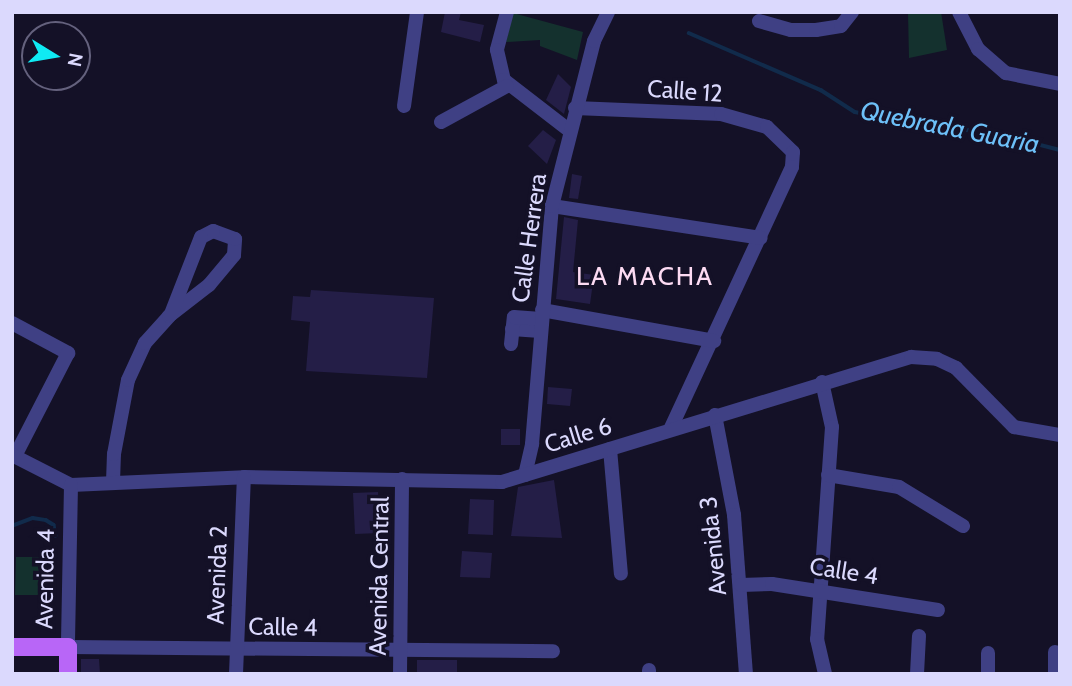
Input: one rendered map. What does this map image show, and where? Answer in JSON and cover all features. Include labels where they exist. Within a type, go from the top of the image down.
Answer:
[{"type":"main road","name":"Calle 4","points":[[12,648],[68,647]]},
{"type":"main road","name":"Avenida 4","points":[[68,647],[68,674]]},
{"type":"street","points":[[404,106],[417,12]]},
{"type":"street","points":[[507,12],[497,50],[498,66],[507,86],[570,131]]},
{"type":"street","name":"Calle Herrera","points":[[525,475],[532,444],[552,206],[594,40],[608,12]]},
{"type":"street","points":[[759,21],[792,30],[816,30],[841,26],[852,12]]},
{"type":"street","points":[[959,12],[978,49],[1006,73],[1060,83]]},
{"type":"street","points":[[440,122],[507,86]]},
{"type":"street","name":"Calle 12","points":[[575,108],[721,114],[767,127],[786,141],[793,152],[792,167],[761,238]]},
{"type":"street","points":[[552,206],[761,238],[671,428]]},
{"type":"street","points":[[113,482],[114,454],[128,380],[145,343],[171,314],[209,285],[234,255],[235,239],[213,231],[201,237],[171,314]]},
{"type":"street","points":[[511,345],[513,323],[541,320],[714,341]]},
{"type":"street","points":[[12,323],[68,353],[14,455],[71,485]]},
{"type":"street","name":"Calle 6","points":[[71,485],[244,477],[502,482],[821,382],[911,357],[937,359],[965,375],[1014,426],[1060,435]]},
{"type":"street","points":[[821,382],[832,427],[817,639],[825,674]]},
{"type":"street","name":"Avenida 3","points":[[715,415],[727,466],[741,585],[746,674]]},
{"type":"street","points":[[610,449],[621,574]]},
{"type":"street","points":[[828,475],[899,487],[963,526]]},
{"type":"street","name":"Avenida 2","points":[[236,674],[244,477]]},
{"type":"street","name":"Avenida Central","points":[[400,674],[402,479]]},
{"type":"street","name":"Avenida 4","points":[[68,647],[71,485]]},
{"type":"street","name":"Calle 4","points":[[741,585],[819,592],[938,610]]},
{"type":"street","points":[[917,674],[919,636]]},
{"type":"street","name":"Calle 4","points":[[68,647],[400,653],[552,651]]},
{"type":"street","points":[[1055,652],[1055,674]]},
{"type":"street","points":[[988,653],[988,674]]},
{"type":"green space","points":[[908,12],[941,12],[947,50],[909,58]]},
{"type":"green space","points":[[513,13],[583,32],[577,60],[540,46],[540,40],[506,42]]},
{"type":"green space","points":[[16,557],[55,557],[54,595],[15,595]]},
{"type":"building","points":[[445,12],[461,12],[459,20],[484,25],[480,42],[441,32]]},
{"type":"building","points":[[558,74],[571,87],[564,114],[546,100]]},
{"type":"building","points":[[543,130],[556,140],[547,164],[528,146]]},
{"type":"building","points":[[572,174],[582,176],[578,199],[569,198]]},
{"type":"building","points":[[564,217],[578,220],[573,272],[594,275],[590,304],[556,299]]},
{"type":"building","points":[[311,290],[434,298],[427,378],[306,371],[310,322],[291,320],[293,296],[310,297]]},
{"type":"building","points":[[548,387],[572,389],[570,406],[547,404]]},
{"type":"building","points":[[501,429],[520,429],[520,445],[501,445]]},
{"type":"building","points":[[554,480],[562,538],[511,536],[518,487]]},
{"type":"building","points":[[378,492],[380,533],[355,534],[353,493]]},
{"type":"building","points":[[470,499],[494,500],[493,535],[468,534]]},
{"type":"building","points":[[462,551],[492,553],[490,578],[460,577]]},
{"type":"building","points":[[81,659],[99,659],[100,674],[81,674]]},
{"type":"building","points":[[417,660],[457,660],[457,674],[417,674]]},
{"type":"waterway","name":"Quebrada Guaria","points":[[689,33],[821,90],[855,112],[943,129],[986,131],[1060,150]]},
{"type":"waterway","points":[[12,526],[33,518],[46,520],[54,525],[56,536]]},
{"type":"district","name":"LA MACHA","points":[[645,277]]}]
